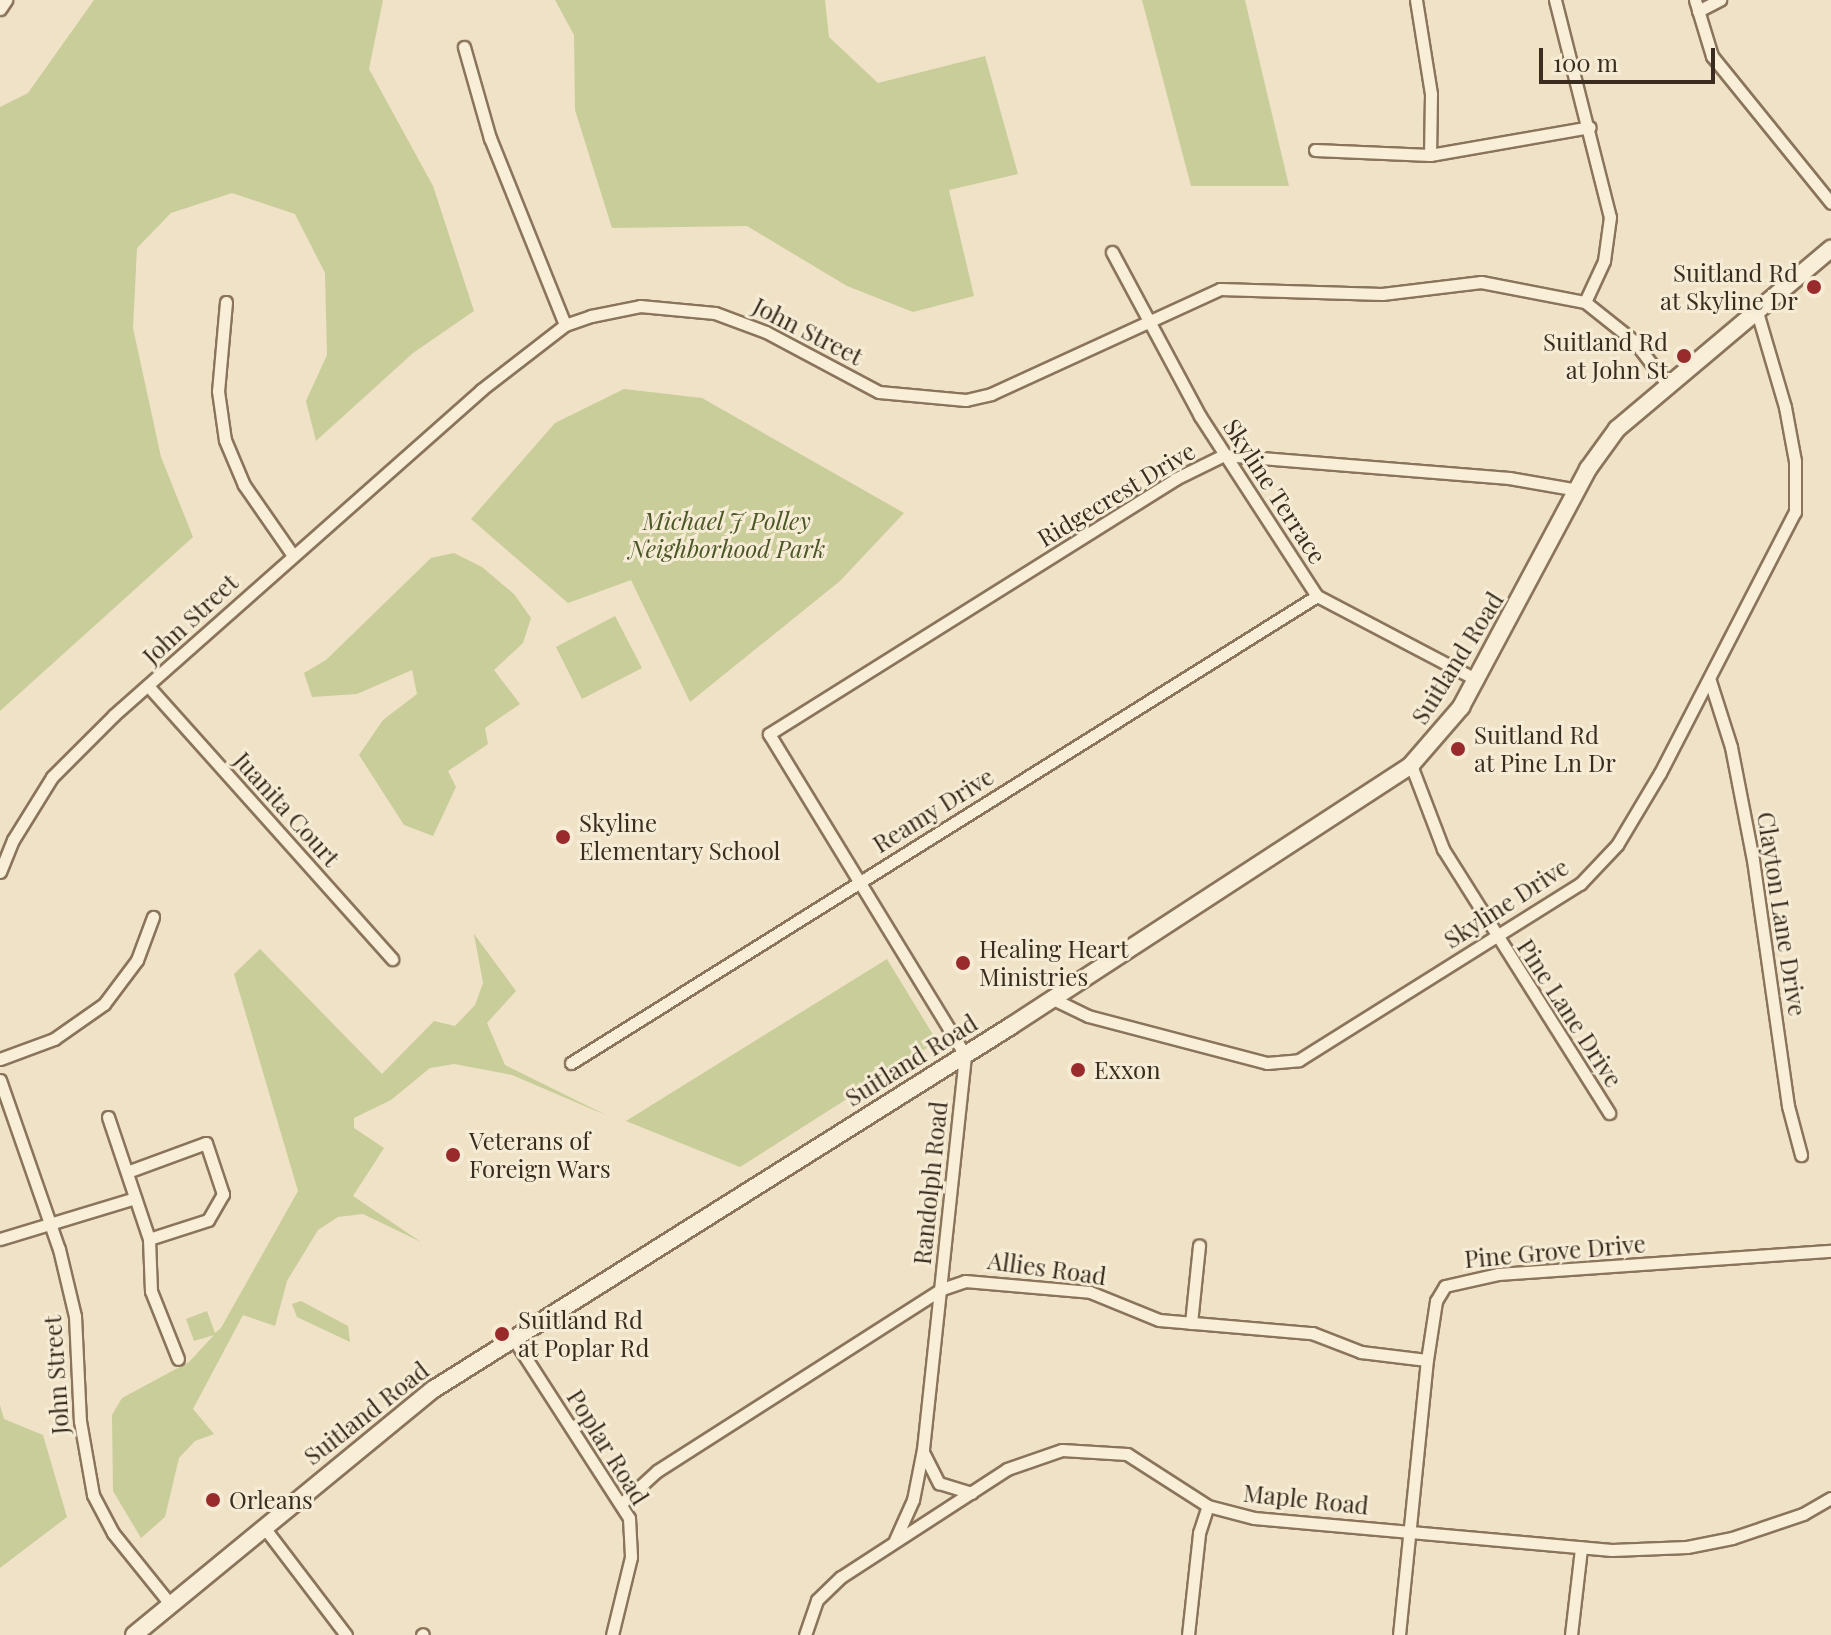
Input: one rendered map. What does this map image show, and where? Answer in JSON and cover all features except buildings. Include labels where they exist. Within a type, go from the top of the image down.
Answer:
[{"type":"main road","name":"Suitland Road","points":[[144,1632],[170,1604],[407,1408],[513,1338],[965,1055],[1411,765],[1445,729],[1477,680],[1578,490],[1617,429],[1831,249]]},
{"type":"street","points":[[0,9],[6,0]]},
{"type":"street","points":[[1416,0],[1431,94],[1430,155]]},
{"type":"street","points":[[1555,0],[1590,127],[1610,217],[1604,261],[1585,302]]},
{"type":"street","points":[[1720,0],[1697,5],[1712,56],[1831,203]]},
{"type":"street","points":[[464,47],[490,138],[565,325]]},
{"type":"street","points":[[1315,150],[1430,155],[1590,127]]},
{"type":"street","name":"Skyline Terrace","points":[[1112,252],[1145,321],[1224,455],[1317,596],[1477,680]]},
{"type":"street","name":"John Street","points":[[0,872],[18,830],[52,777],[292,554],[565,325],[640,306],[694,309],[739,319],[879,392],[942,401],[991,394],[1220,289],[1249,287],[1382,294],[1481,282],[1585,302],[1634,341],[1667,384]]},
{"type":"street","points":[[226,302],[218,391],[225,440],[244,485],[292,554]]},
{"type":"street","name":"Skyline Drive","points":[[1051,998],[1088,1016],[1267,1063],[1284,1063],[1310,1054],[1580,884],[1617,845],[1710,681],[1795,512],[1795,461],[1785,407],[1757,312]]},
{"type":"street","name":"Ridgecrest Drive","points":[[861,881],[769,734],[1175,479],[1224,455],[1509,478],[1578,490]]},
{"type":"street","name":"Reamy Drive","points":[[571,1063],[1317,596]]},
{"type":"street","name":"Clayton Lane Drive","points":[[1710,681],[1731,747],[1753,860],[1788,1106],[1801,1155]]},
{"type":"street","name":"Juanita Court","points":[[149,687],[392,959]]},
{"type":"street","name":"Pine Lane Drive","points":[[1411,765],[1443,849],[1495,938],[1609,1113]]},
{"type":"street","points":[[861,881],[965,1055]]},
{"type":"street","points":[[0,1059],[54,1039],[104,1004],[137,960],[153,917]]},
{"type":"street","name":"Randolph Road","points":[[895,1540],[908,1518],[923,1449],[965,1055]]},
{"type":"street","name":"John Street","points":[[0,1080],[50,1223],[75,1316],[80,1421],[93,1495],[113,1533],[170,1604]]},
{"type":"street","points":[[108,1117],[149,1239],[151,1291],[178,1359]]},
{"type":"street","points":[[127,1172],[206,1143],[223,1194],[208,1220],[149,1239]]},
{"type":"street","points":[[0,1239],[135,1198]]},
{"type":"street","points":[[1191,1323],[1199,1245]]},
{"type":"street","name":"Pine Grove Drive","points":[[1399,1635],[1427,1360],[1439,1292],[1456,1281],[1831,1251]]},
{"type":"street","name":"Allies Road","points":[[622,1503],[657,1471],[942,1289],[977,1279],[1090,1292],[1143,1316],[1312,1333],[1361,1352],[1427,1360]]},
{"type":"street","name":"Poplar Road","points":[[513,1338],[622,1503],[632,1546],[612,1635]]},
{"type":"street","points":[[923,1449],[939,1483],[971,1493]]},
{"type":"street","name":"Maple Road","points":[[805,1635],[825,1590],[895,1540],[1041,1454],[1107,1450],[1127,1454],[1208,1506],[1254,1518],[1581,1548],[1687,1547],[1774,1525],[1831,1498]]},
{"type":"street","points":[[1188,1635],[1199,1533],[1208,1506]]},
{"type":"street","points":[[263,1526],[346,1635]]},
{"type":"street","points":[[1571,1635],[1581,1548]]},
{"type":"green space","points":[[94,0],[383,0],[369,69],[433,186],[474,311],[413,353],[316,441],[306,401],[327,355],[325,273],[295,214],[232,193],[171,213],[137,248],[133,328],[161,457],[193,537],[0,711],[0,107],[28,93]]},
{"type":"green space","points":[[555,0],[825,0],[829,37],[878,83],[985,56],[1018,174],[949,190],[974,296],[913,312],[847,286],[747,226],[612,228],[575,110],[574,35]]},
{"type":"green space","points":[[1142,0],[1245,0],[1289,186],[1191,186]]},
{"type":"green space","name":"Michael J Polley Neighborhood Park","points":[[624,389],[702,398],[904,513],[840,581],[690,702],[631,580],[568,603],[471,519],[555,423]]},
{"type":"green space","points":[[454,553],[482,567],[514,594],[531,618],[523,643],[494,670],[520,704],[485,728],[488,744],[448,771],[456,787],[433,836],[404,825],[359,755],[383,720],[417,694],[412,670],[357,694],[312,697],[304,673],[326,660],[431,558]]},
{"type":"green space","points":[[615,616],[642,668],[582,699],[556,647]]},
{"type":"green space","points":[[474,934],[516,991],[487,1023],[505,1065],[608,1116],[512,1075],[454,1064],[430,1068],[391,1100],[354,1118],[354,1128],[384,1148],[353,1196],[421,1242],[363,1214],[338,1217],[318,1230],[287,1281],[275,1326],[243,1315],[193,1409],[214,1434],[195,1441],[179,1458],[165,1517],[141,1538],[113,1491],[112,1415],[122,1398],[189,1362],[214,1335],[194,1341],[186,1319],[207,1311],[215,1333],[221,1328],[298,1191],[234,974],[260,949],[382,1074],[434,1021],[455,1026],[475,1005],[483,983]]},
{"type":"green space","points":[[887,959],[932,1033],[930,1046],[740,1167],[626,1121]]},
{"type":"green space","points":[[301,1301],[348,1326],[350,1342],[297,1317],[292,1304]]},
{"type":"green space","points":[[0,1405],[4,1419],[43,1435],[67,1517],[0,1568]]},
{"type":"place","name":"Suitland Rd at Skyline Dr","points":[[1814,287]]},
{"type":"place","name":"Suitland Rd at John St","points":[[1684,356]]},
{"type":"place","name":"Suitland Rd at Pine Ln Dr","points":[[1458,749]]},
{"type":"place","name":"Skyline Elementary School","points":[[563,837]]},
{"type":"place","name":"Healing Heart Ministries","points":[[963,963]]},
{"type":"place","name":"Exxon","points":[[1078,1070]]},
{"type":"place","name":"Veterans of Foreign Wars","points":[[453,1155]]},
{"type":"place","name":"Suitland Rd at Poplar Rd","points":[[502,1334]]},
{"type":"place","name":"Orleans","points":[[213,1500]]}]
